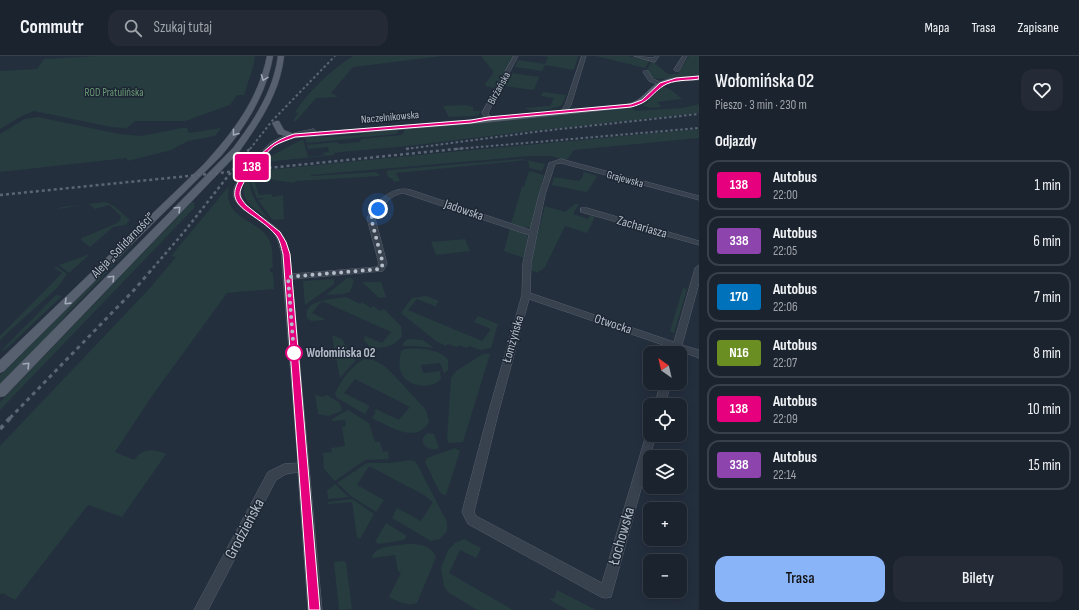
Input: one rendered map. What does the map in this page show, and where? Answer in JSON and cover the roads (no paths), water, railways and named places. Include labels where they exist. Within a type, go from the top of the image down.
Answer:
[{"type":"main road","name":"Aleja „Solidarności”","points":[[0,368],[207,166],[238,130],[256,100],[267,72],[270,56]]},
{"type":"main road","name":"Aleja „Solidarności”","points":[[0,392],[236,150],[260,114],[271,93],[278,72],[280,56]]},
{"type":"main road","points":[[662,84],[676,80],[699,78]]},
{"type":"main road","name":"Naczelnikowska","points":[[278,127],[290,127],[313,131],[438,120],[488,119],[636,105],[644,101],[662,84]]},
{"type":"main road","points":[[256,100],[260,114],[278,127]]},
{"type":"main road","name":"Naczelnikowska","points":[[278,127],[287,135],[294,136],[480,121],[488,119]]},
{"type":"street","name":"Birżańska","points":[[488,119],[485,113],[516,56]]},
{"type":"street","points":[[564,112],[584,56]]},
{"type":"street","points":[[636,56],[656,58]]},
{"type":"street","points":[[677,70],[685,56]]},
{"type":"street","points":[[646,72],[651,80],[662,84]]},
{"type":"street","points":[[278,127],[272,145],[245,175],[238,186],[237,195],[244,206],[274,229],[281,237],[286,254],[314,610]]},
{"type":"street","points":[[272,145],[294,136],[290,127]]},
{"type":"street","name":"Naczelnikowska","points":[[294,136],[313,131]]},
{"type":"street","name":"Grajewska","points":[[551,164],[561,162],[699,198]]},
{"type":"street","name":"Łomżyńska","points":[[551,164],[542,196],[527,263],[526,295],[492,414],[468,512],[472,520],[606,592]]},
{"type":"street","name":"Jadowska","points":[[288,277],[378,270],[382,268],[383,264],[371,218],[394,192],[400,190],[409,191],[534,234]]},
{"type":"street","name":"Zachariasza","points":[[584,210],[699,243]]},
{"type":"street","points":[[677,346],[699,268]]},
{"type":"street","name":"Otwocka","points":[[526,295],[668,346]]},
{"type":"street","name":"Otwocka","points":[[687,351],[699,354]]},
{"type":"street","name":"Łochowska","points":[[606,592],[649,442]]},
{"type":"street","name":"Grodzieńska","points":[[201,610],[272,476],[284,470],[303,467]]},
{"type":"railway","points":[[250,149],[272,121],[335,56]]},
{"type":"railway","points":[[411,148],[406,149],[542,131],[699,114]]},
{"type":"railway","points":[[457,149],[699,128]]},
{"type":"railway","points":[[231,172],[250,148]]},
{"type":"railway","points":[[457,149],[466,148]]},
{"type":"railway","points":[[231,172],[457,149]]},
{"type":"railway","points":[[0,195],[231,172]]},
{"type":"railway","points":[[153,268],[184,232],[231,172]]},
{"type":"railway","points":[[10,418],[134,290],[154,267]]},
{"type":"railway","points":[[0,429],[11,417]]},
{"type":"place","name":"Wołomińska 02","points":[[294,353]]},
{"type":"park label","name":"ROD Pratulińska","points":[[114,92]]}]
